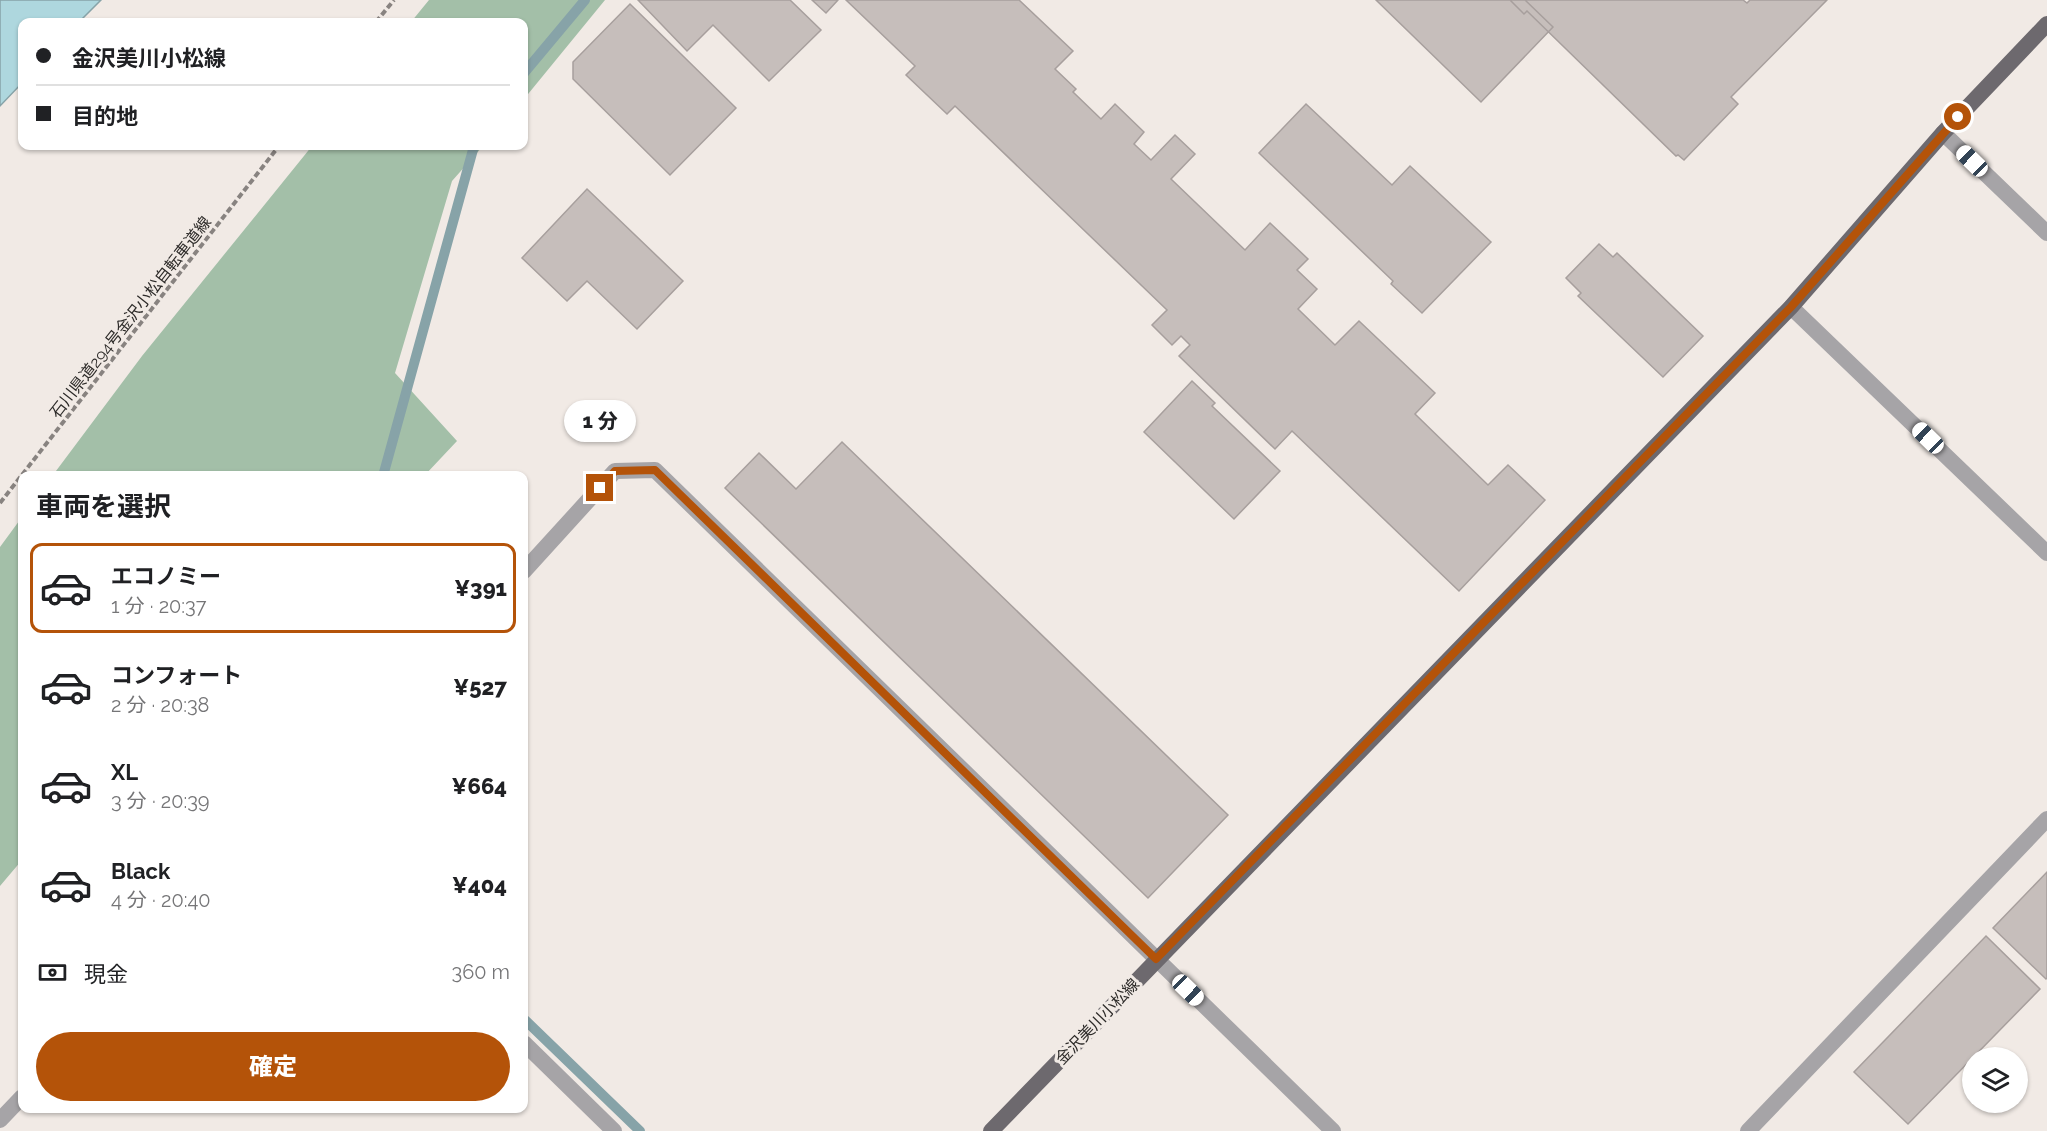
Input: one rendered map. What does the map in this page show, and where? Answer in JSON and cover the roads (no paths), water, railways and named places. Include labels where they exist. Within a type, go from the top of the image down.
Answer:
[{"type":"main road","name":"金沢美川小松線","points":[[991,1131],[1791,307],[1943,133],[2047,24]]},
{"type":"street","points":[[1943,133],[2047,233]]},
{"type":"street","points":[[1791,307],[2047,553]]},
{"type":"street","points":[[528,567],[615,471],[655,470],[1333,1131]]},
{"type":"street","points":[[1748,1131],[2047,819]]},
{"type":"street","points":[[528,1047],[614,1131]]},
{"type":"street","points":[[0,1120],[18,1101]]},
{"type":"water","points":[[0,0],[101,0],[83,18],[18,18],[18,87],[0,106]]},
{"type":"waterway","points":[[528,68],[585,0]]},
{"type":"waterway","points":[[384,471],[473,150]]},
{"type":"waterway","points":[[528,1023],[640,1131]]}]
